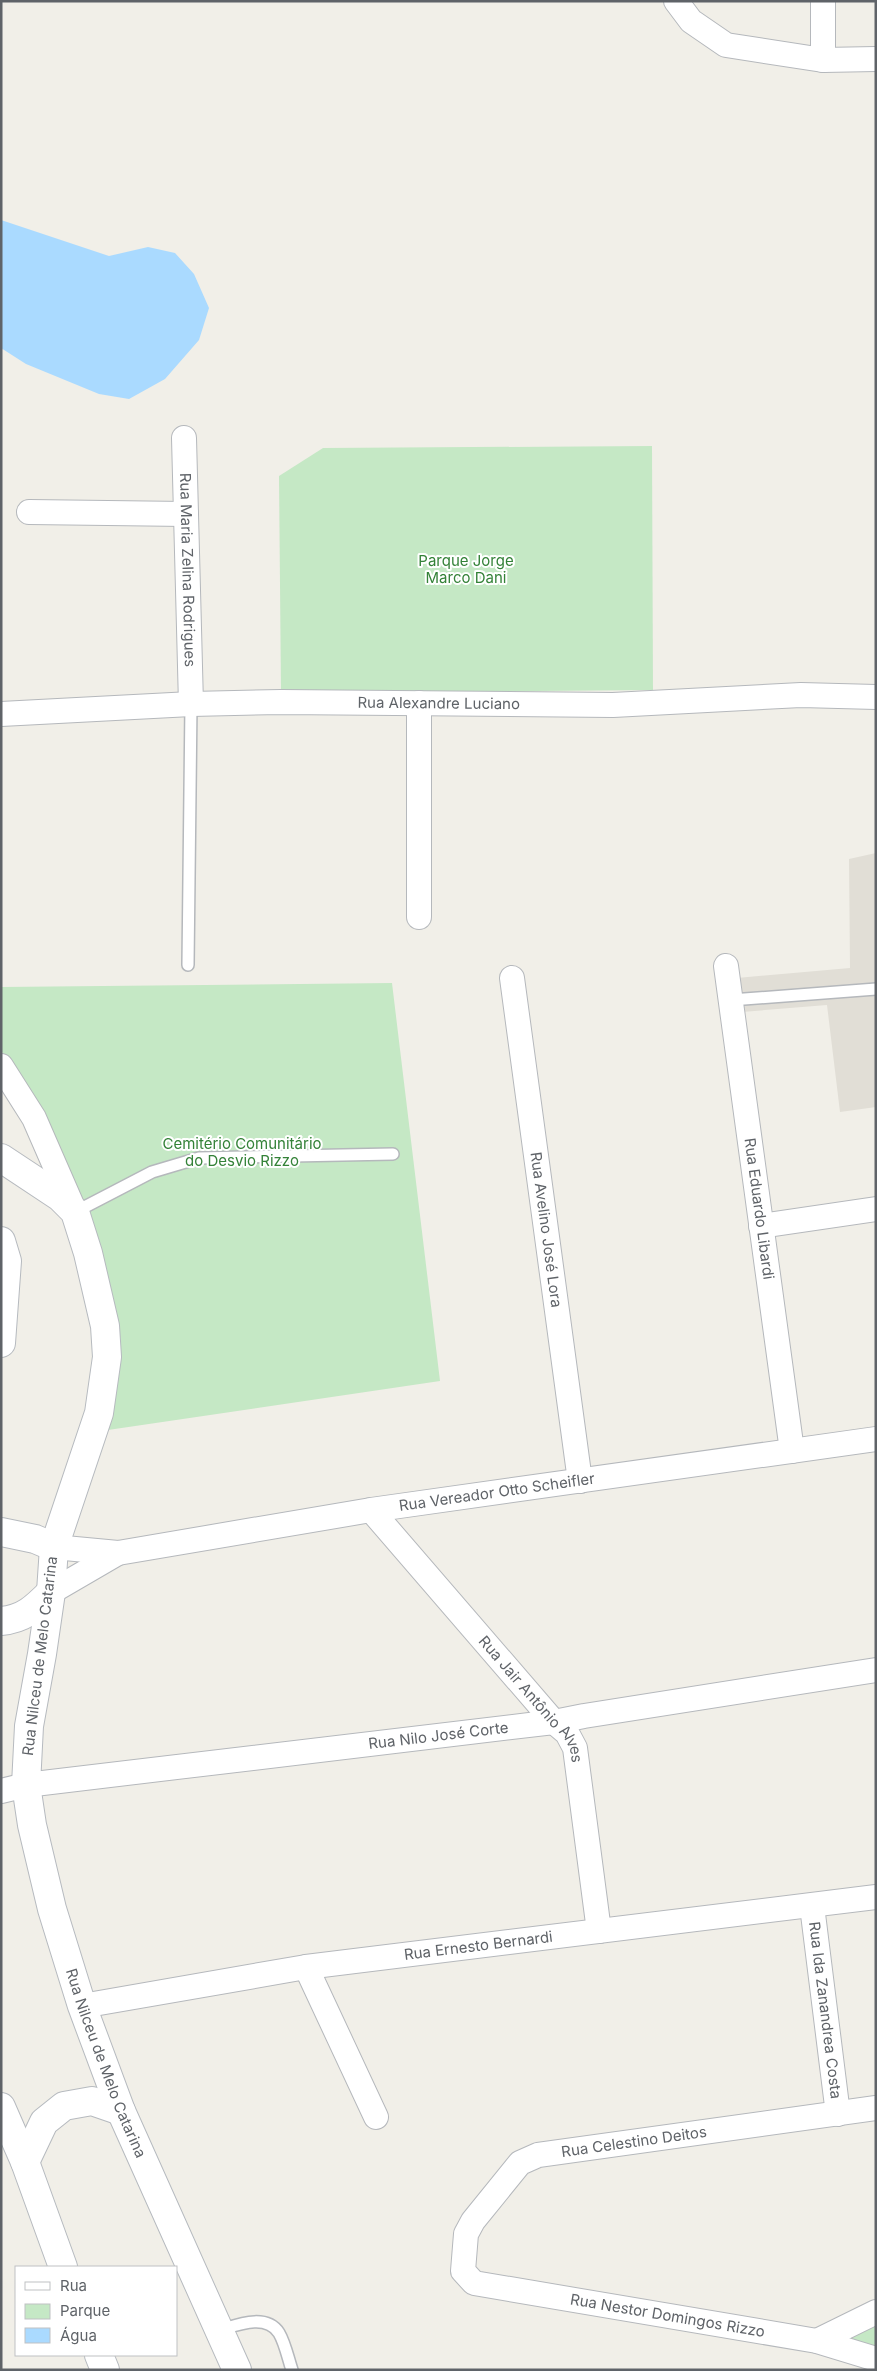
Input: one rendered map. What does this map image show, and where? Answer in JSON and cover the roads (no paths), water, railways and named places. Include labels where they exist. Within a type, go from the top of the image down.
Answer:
[{"type":"street","points":[[676,1],[691,20],[726,45],[823,60],[876,59]]},
{"type":"street","points":[[823,1],[823,60]]},
{"type":"street","name":"Rua Maria Zelina Rodrigues","points":[[184,438],[191,704]]},
{"type":"street","points":[[29,512],[186,514]]},
{"type":"street","name":"Rua Alexandre Luciano","points":[[1,714],[191,704],[419,703],[613,705],[801,696],[876,697]]},
{"type":"street","points":[[419,703],[419,917]]},
{"type":"street","name":"Rua Eduardo Libardi","points":[[726,966],[792,1451]]},
{"type":"street","name":"Rua Avelino José Lora","points":[[512,978],[580,1481]]},
{"type":"street","name":"Rua Nilceu de Melo Catarina","points":[[1,1066],[34,1118],[88,1253],[105,1326],[107,1357],[98,1413],[54,1547],[51,1592],[29,1726],[14,1788],[32,1825],[52,1909],[82,2006],[121,2111],[237,2370]]},
{"type":"street","points":[[1,1158],[68,1205]]},
{"type":"street","points":[[1,1182],[68,1205]]},
{"type":"street","points":[[761,1226],[876,1209]]},
{"type":"street","points":[[1,1241],[7,1261],[1,1343]]},
{"type":"street","name":"Rua Vereador Otto Scheifler","points":[[1,1532],[35,1539],[54,1547],[118,1553],[371,1510],[876,1440]]},
{"type":"street","name":"Rua Jair Antônio Alves","points":[[371,1510],[554,1722],[567,1733],[575,1748],[599,1931]]},
{"type":"street","name":"Rua Vereador Otto Scheifler","points":[[1,1621],[20,1618],[35,1609],[51,1592],[118,1553]]},
{"type":"street","name":"Rua Nilo José Corte","points":[[14,1788],[554,1722],[876,1670]]},
{"type":"street","name":"Rua Ernesto Bernardi","points":[[82,2006],[306,1967],[876,1897]]},
{"type":"street","name":"Rua Ida Zanandrea Costa","points":[[812,1906],[838,2114]]},
{"type":"street","points":[[306,1967],[376,2117]]},
{"type":"street","points":[[26,2162],[44,2122],[64,2106],[92,2100],[121,2111]]},
{"type":"street","points":[[1,2107],[26,2162],[63,2266]]},
{"type":"street","name":"Rua Celestino Deitos","points":[[463,2271],[466,2234],[473,2221],[520,2163],[538,2155],[876,2108]]},
{"type":"street","name":"Rua Nestor Domingos Rizzo","points":[[463,2271],[474,2283],[495,2288],[817,2341],[876,2359]]},
{"type":"street","points":[[817,2341],[876,2312]]},
{"type":"street","points":[[99,2356],[106,2370]]},
{"type":"lane","points":[[188,965],[191,704]]},
{"type":"lane","points":[[731,1000],[876,988]]},
{"type":"lane","points":[[68,1205],[152,1172],[200,1158],[393,1154]]},
{"type":"lane","points":[[220,2330],[249,2322],[264,2323],[278,2332],[292,2370]]},
{"type":"water","points":[[1,220],[109,256],[148,247],[175,253],[194,274],[209,308],[199,340],[165,379],[129,399],[99,394],[26,364],[1,348]]},
{"type":"park label","name":"Parque Jorge Marco Dani","points":[[466,570]]},
{"type":"park label","name":"Cemitério Comunitário do Desvio Rizzo","points":[[242,1152]]}]
